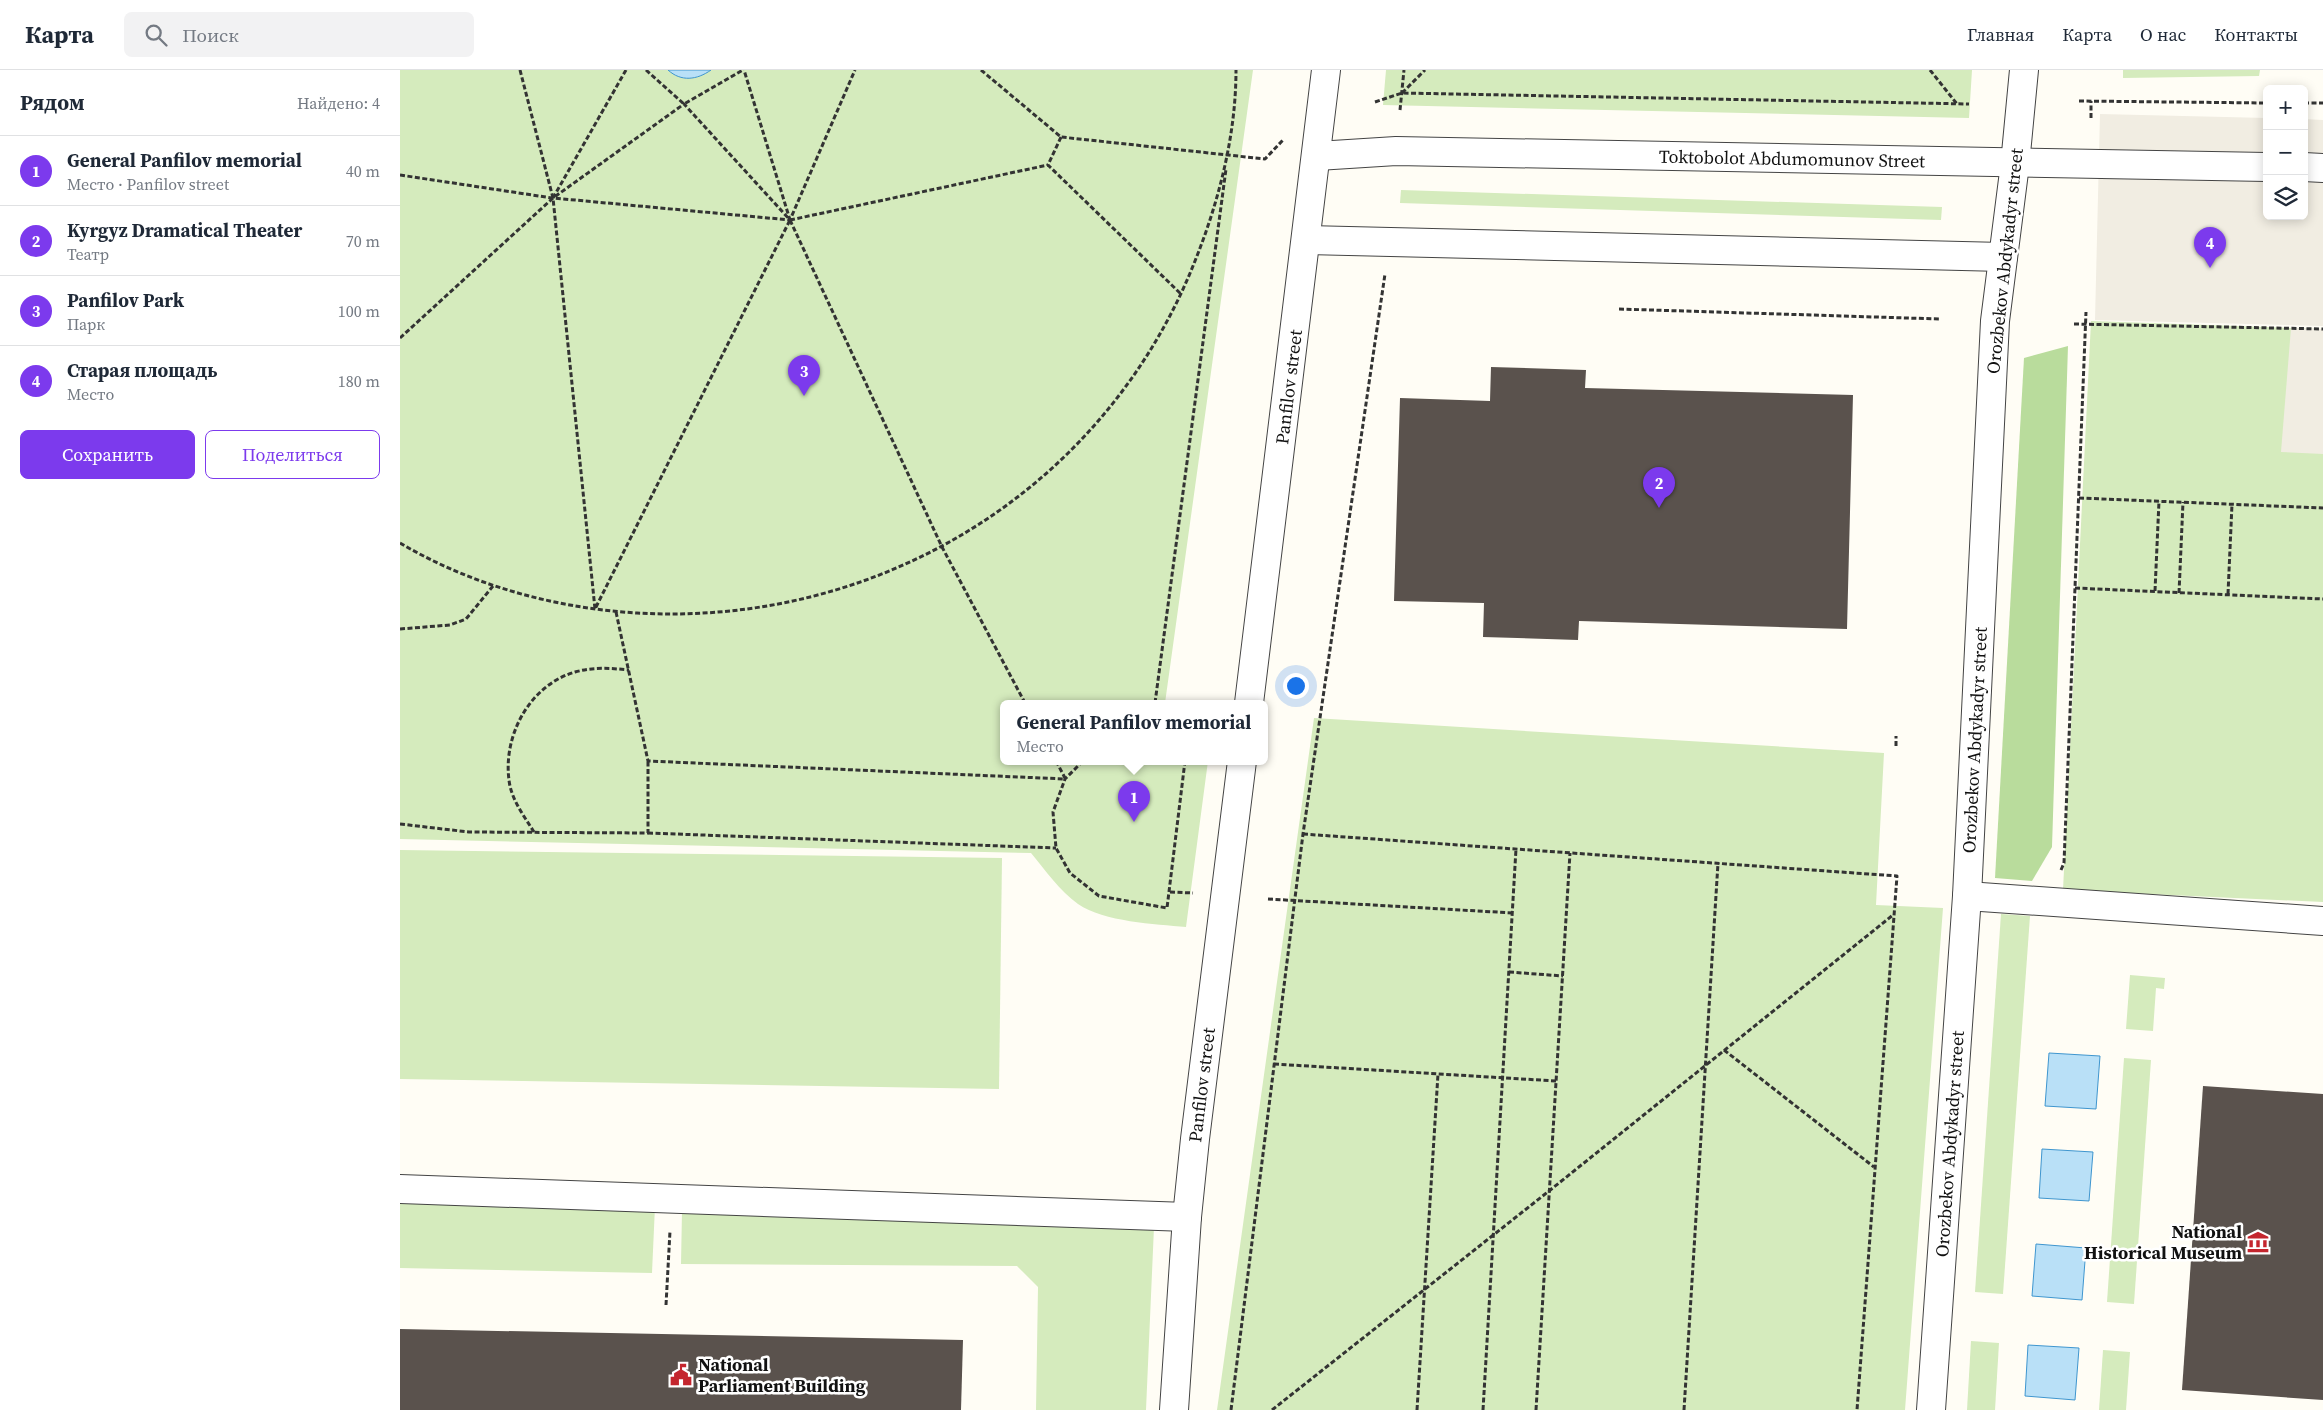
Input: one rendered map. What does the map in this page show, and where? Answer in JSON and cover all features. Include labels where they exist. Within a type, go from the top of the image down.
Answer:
[{"type":"street","name":"Panfilov street","points":[[1249,700],[1307,240],[1326,70]]},
{"type":"street","name":"Orozbekov Abdykadyr street","points":[[1931,1410],[1967,896],[1995,321],[2016,164],[2024,70]]},
{"type":"street","name":"Toktobolot Abdumomunov Street","points":[[1317,156],[1396,151],[2016,164],[2263,167]]},
{"type":"street","points":[[2308,167],[2323,168]]},
{"type":"street","points":[[1307,240],[2003,257]]},
{"type":"street","name":"Panfilov street","points":[[1174,1410],[1187,1217],[1242,765]]},
{"type":"street","points":[[1967,896],[2323,921]]},
{"type":"street","points":[[416,1184],[672,1199],[908,1200],[1187,1217]]},
{"type":"path","points":[[520,70],[553,198],[595,609]]},
{"type":"path","points":[[553,198],[626,70]]},
{"type":"path","points":[[646,70],[684,104],[790,220]]},
{"type":"path","points":[[400,338],[553,198],[684,104],[744,70],[790,220],[942,547],[1023,700]]},
{"type":"path","points":[[595,609],[790,220],[855,70]]},
{"type":"path","points":[[981,70],[1061,137],[1264,159],[1288,135]]},
{"type":"path","points":[[1155,700],[1228,154],[1237,70]]},
{"type":"path","points":[[1400,110],[1404,70]]},
{"type":"path","points":[[1402,93],[1425,70]]},
{"type":"path","points":[[1930,70],[1958,104]]},
{"type":"path","points":[[1375,102],[1402,93],[1969,104]]},
{"type":"path","points":[[2079,101],[2263,103]]},
{"type":"path","points":[[2091,118],[2092,101]]},
{"type":"path","points":[[2308,103],[2323,104]]},
{"type":"path","points":[[1048,165],[1061,137]]},
{"type":"path","points":[[400,543],[421,555],[494,586],[544,600],[616,612],[672,615],[728,612],[784,604],[839,590],[892,571],[942,547],[993,516],[1024,492],[1082,440],[1120,395],[1154,347],[1182,295],[1210,226],[1228,154]]},
{"type":"path","points":[[400,175],[553,198],[790,220],[1048,165]]},
{"type":"path","points":[[1048,165],[1182,295]]},
{"type":"path","points":[[1232,1410],[1303,834],[1386,269]]},
{"type":"path","points":[[1619,309],[1939,319]]},
{"type":"path","points":[[2064,863],[2086,312]]},
{"type":"path","points":[[2074,324],[2323,329]]},
{"type":"path","points":[[2079,498],[2323,508]]},
{"type":"path","points":[[2155,591],[2159,501]]},
{"type":"path","points":[[2179,593],[2183,502]]},
{"type":"path","points":[[2228,594],[2232,504]]},
{"type":"path","points":[[400,630],[450,625],[466,619],[494,586]]},
{"type":"path","points":[[2075,588],[2323,599]]},
{"type":"path","points":[[616,612],[648,761],[648,833]]},
{"type":"path","points":[[534,832],[518,808],[509,782],[508,754],[515,728],[529,704],[549,685],[558,680],[574,672],[601,667],[628,670]]},
{"type":"path","points":[[1896,736],[1896,746]]},
{"type":"path","points":[[648,761],[1065,779]]},
{"type":"path","points":[[1058,765],[1065,779]]},
{"type":"path","points":[[1079,765],[1065,779],[1052,812],[1056,848],[1070,873],[1099,896],[1168,908],[1185,765]]},
{"type":"path","points":[[400,824],[469,832],[648,833],[1056,848]]},
{"type":"path","points":[[1303,834],[1897,876],[1857,1410]]},
{"type":"path","points":[[1483,1410],[1516,849]]},
{"type":"path","points":[[1536,1410],[1570,853]]},
{"type":"path","points":[[1684,1410],[1718,863]]},
{"type":"path","points":[[1170,892],[1201,894]]},
{"type":"path","points":[[1268,899],[1513,913]]},
{"type":"path","points":[[1272,1410],[1894,914]]},
{"type":"path","points":[[1509,972],[1563,976]]},
{"type":"path","points":[[1724,1050],[1875,1167]]},
{"type":"path","points":[[1274,1064],[1556,1081]]},
{"type":"path","points":[[1417,1410],[1438,1074]]},
{"type":"path","points":[[666,1305],[672,1199]]},
{"type":"green space","points":[[400,70],[1253,70],[1165,700],[1000,700],[1000,765],[1207,765],[1186,927],[1130,921],[1101,915],[1089,910],[1065,893],[1031,853],[400,839]]},
{"type":"green space","points":[[1386,70],[1972,70],[1969,118],[1383,105]]},
{"type":"green space","points":[[2123,70],[2260,70],[2259,76],[2123,78]]},
{"type":"green space","points":[[1401,190],[1942,207],[1941,220],[1400,203]]},
{"type":"green space","points":[[2091,321],[2323,329],[2323,902],[2063,890]]},
{"type":"green space","points":[[2068,346],[2052,847],[2032,881],[1995,878],[2024,358]]},
{"type":"green space","points":[[1314,718],[1884,753],[1876,905],[1943,908],[1905,1410],[1217,1410]]},
{"type":"green space","points":[[400,850],[1002,858],[999,1089],[400,1079]]},
{"type":"green space","points":[[2001,914],[2030,916],[2003,1294],[1975,1292]]},
{"type":"green space","points":[[2130,975],[2165,978],[2164,989],[2156,988],[2153,1031],[2126,1029]]},
{"type":"green space","points":[[2124,1058],[2151,1060],[2134,1304],[2107,1302]]},
{"type":"green space","points":[[400,1198],[655,1206],[652,1273],[400,1268]]},
{"type":"green space","points":[[682,1211],[1154,1227],[1146,1410],[1036,1410],[1038,1287],[1017,1266],[681,1264]]},
{"type":"green space","points":[[1971,1341],[1999,1343],[1995,1410],[1967,1410]]},
{"type":"green space","points":[[2103,1350],[2130,1352],[2126,1410],[2099,1410]]},
{"type":"shaded area","points":[[2100,114],[2263,118],[2263,220],[2308,220],[2308,119],[2323,120],[2323,326],[2095,320]]},
{"type":"shaded area","points":[[2291,328],[2323,329],[2323,454],[2281,452]]},
{"type":"water","points":[[668,70],[711,70],[695,78],[684,78]]},
{"type":"water","points":[[2049,1053],[2100,1056],[2096,1109],[2045,1106]]},
{"type":"water","points":[[2042,1149],[2093,1152],[2089,1201],[2039,1198]]},
{"type":"water","points":[[2036,1244],[2086,1248],[2082,1300],[2032,1296]]},
{"type":"water","points":[[2028,1345],[2079,1348],[2075,1400],[2025,1396]]},
{"type":"building","points":[[1491,367],[1586,370],[1585,388],[1853,395],[1847,629],[1579,621],[1578,640],[1483,637],[1484,603],[1394,601],[1400,398],[1490,401]]},
{"type":"building","name":"National Historical Museum","points":[[2203,1086],[2323,1094],[2323,1400],[2182,1390]]},
{"type":"building","name":"National Parliament Building","points":[[400,1329],[963,1340],[961,1410],[400,1410]]},
{"type":"place","name":"Старая площадь","points":[[2210,268]]},
{"type":"place","name":"Panfilov Park","points":[[804,396]]},
{"type":"place","name":"Kyrgyz Dramatical Theater","points":[[1659,508]]},
{"type":"place","name":"General Panfilov memorial","points":[[1134,822]]},
{"type":"place","name":"National Historical Museum","points":[[2258,1242]]},
{"type":"place","name":"National Parliament Building","points":[[681,1375]]}]
